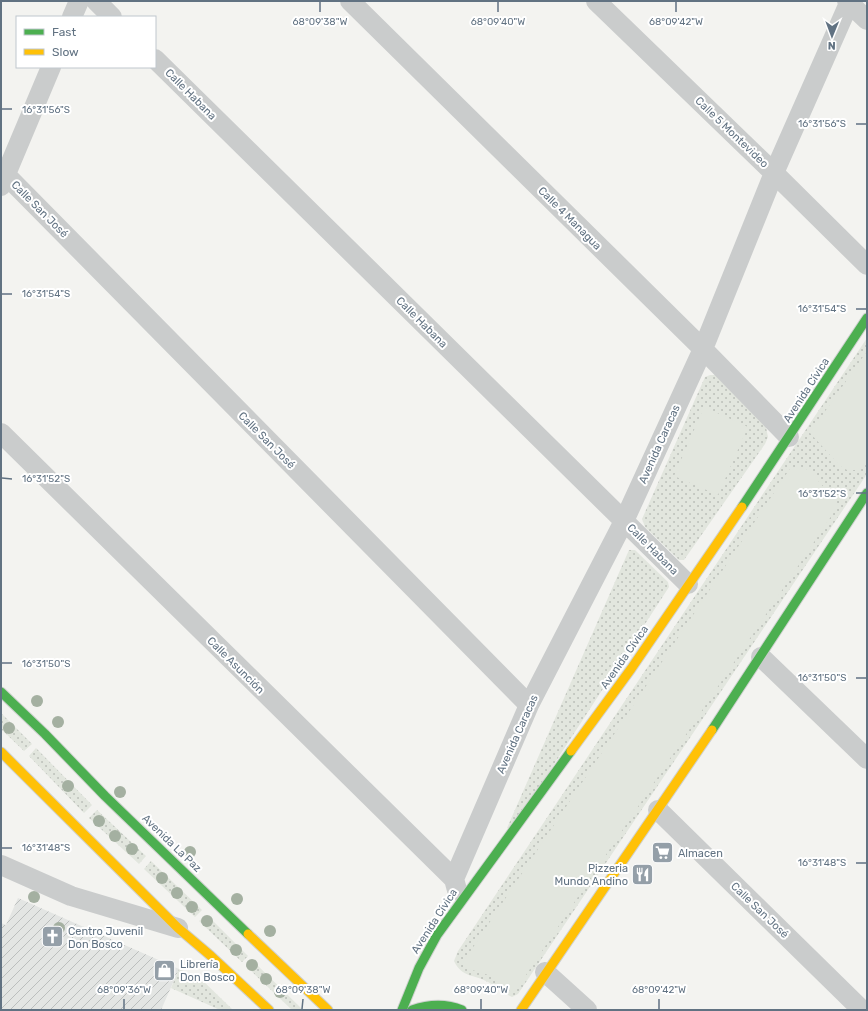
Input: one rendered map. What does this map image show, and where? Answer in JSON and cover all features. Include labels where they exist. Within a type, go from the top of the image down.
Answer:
[{"type":"main road","name":"Avenida Cívica","points":[[402,1010],[419,968],[437,935],[632,669],[688,584],[789,437],[867,318]]},
{"type":"main road","points":[[520,1010],[658,810],[864,504]]},
{"type":"main road","name":"Avenida La Paz","points":[[1,692],[45,734],[105,796],[328,1010]]},
{"type":"main road","points":[[1,752],[178,928],[269,1010]]},
{"type":"main road","points":[[412,1010],[437,1004],[455,1006],[462,1010]]},
{"type":"street","points":[[72,16],[79,1]]},
{"type":"street","points":[[96,1],[111,16]]},
{"type":"street","name":"Calle 4 Managua","points":[[350,1],[789,437]]},
{"type":"street","name":"Calle 5 Montevideo","points":[[596,1],[867,265]]},
{"type":"street","points":[[849,2],[867,20]]},
{"type":"street","name":"Avenida Caracas","points":[[454,879],[529,705],[624,521],[702,349],[774,173],[849,2]]},
{"type":"street","name":"Calle Habana","points":[[156,60],[688,584]]},
{"type":"street","points":[[4,180],[51,68]]},
{"type":"street","name":"Calle San José","points":[[4,180],[529,705]]},
{"type":"street","name":"Calle Asunción","points":[[1,433],[454,879]]},
{"type":"street","points":[[761,657],[867,759]]},
{"type":"street","name":"Calle San José","points":[[658,810],[862,1010]]},
{"type":"street","points":[[1,865],[71,896],[178,928]]},
{"type":"street","points":[[454,879],[460,902]]},
{"type":"street","points":[[545,972],[587,1010]]},
{"type":"shaded area","points":[[867,338],[867,474],[518,994],[512,997],[483,979],[465,973],[454,961],[458,951]]},
{"type":"shaded area","points":[[867,351],[867,460],[860,470],[847,470],[840,466],[810,433]]},
{"type":"shaded area","points":[[715,375],[766,427],[768,437],[765,444],[684,560],[679,560],[645,527],[642,519],[705,377]]},
{"type":"shaded area","points":[[704,407],[748,427],[718,495],[674,476]]},
{"type":"shaded area","points":[[791,467],[800,467],[809,470],[838,504],[836,509],[516,990],[512,992],[491,977],[463,966],[464,961]]},
{"type":"shaded area","points":[[629,550],[635,550],[668,582],[669,587],[512,829],[507,828]]},
{"type":"shaded area","points":[[1,713],[32,744],[24,751],[1,729]]},
{"type":"shaded area","points":[[36,748],[92,805],[84,813],[29,756]]},
{"type":"shaded area","points":[[97,810],[146,856],[139,864],[89,818]]},
{"type":"shaded area","points":[[151,861],[202,910],[195,917],[144,869]]},
{"type":"shaded area","name":"Centro Juvenil Don Bosco","points":[[18,898],[179,969],[161,1010],[1,1010],[1,923],[6,925]]},
{"type":"shaded area","points":[[207,915],[248,956],[242,962],[199,921]]},
{"type":"shaded area","points":[[252,960],[302,1009],[301,1010],[292,1010],[246,966]]},
{"type":"shaded area","points":[[179,969],[200,978],[233,1010],[220,1010],[171,988]]},
{"type":"traffic: fast","points":[[742,507],[867,318]]},
{"type":"traffic: fast","points":[[712,730],[867,493]]},
{"type":"traffic: fast","points":[[1,692],[45,734],[105,796],[248,934]]},
{"type":"traffic: fast","points":[[402,1010],[419,968],[437,935],[571,751]]},
{"type":"traffic: fast","points":[[412,1010],[425,1006],[437,1005],[449,1006],[462,1010]]},
{"type":"traffic: slow","points":[[571,751],[631,669],[742,507]]},
{"type":"traffic: slow","points":[[521,1010],[712,730]]},
{"type":"traffic: slow","points":[[1,752],[178,928],[211,956],[269,1010]]},
{"type":"traffic: slow","points":[[248,934],[328,1010]]},
{"type":"place","name":"Almacen","points":[[662,853]]},
{"type":"place","name":"Pizzeria Mundo Andino","points":[[643,874]]},
{"type":"place","name":"Centro Juvenil Don Bosco","points":[[53,937]]},
{"type":"place","name":"Librería Don Bosco","points":[[164,970]]}]
